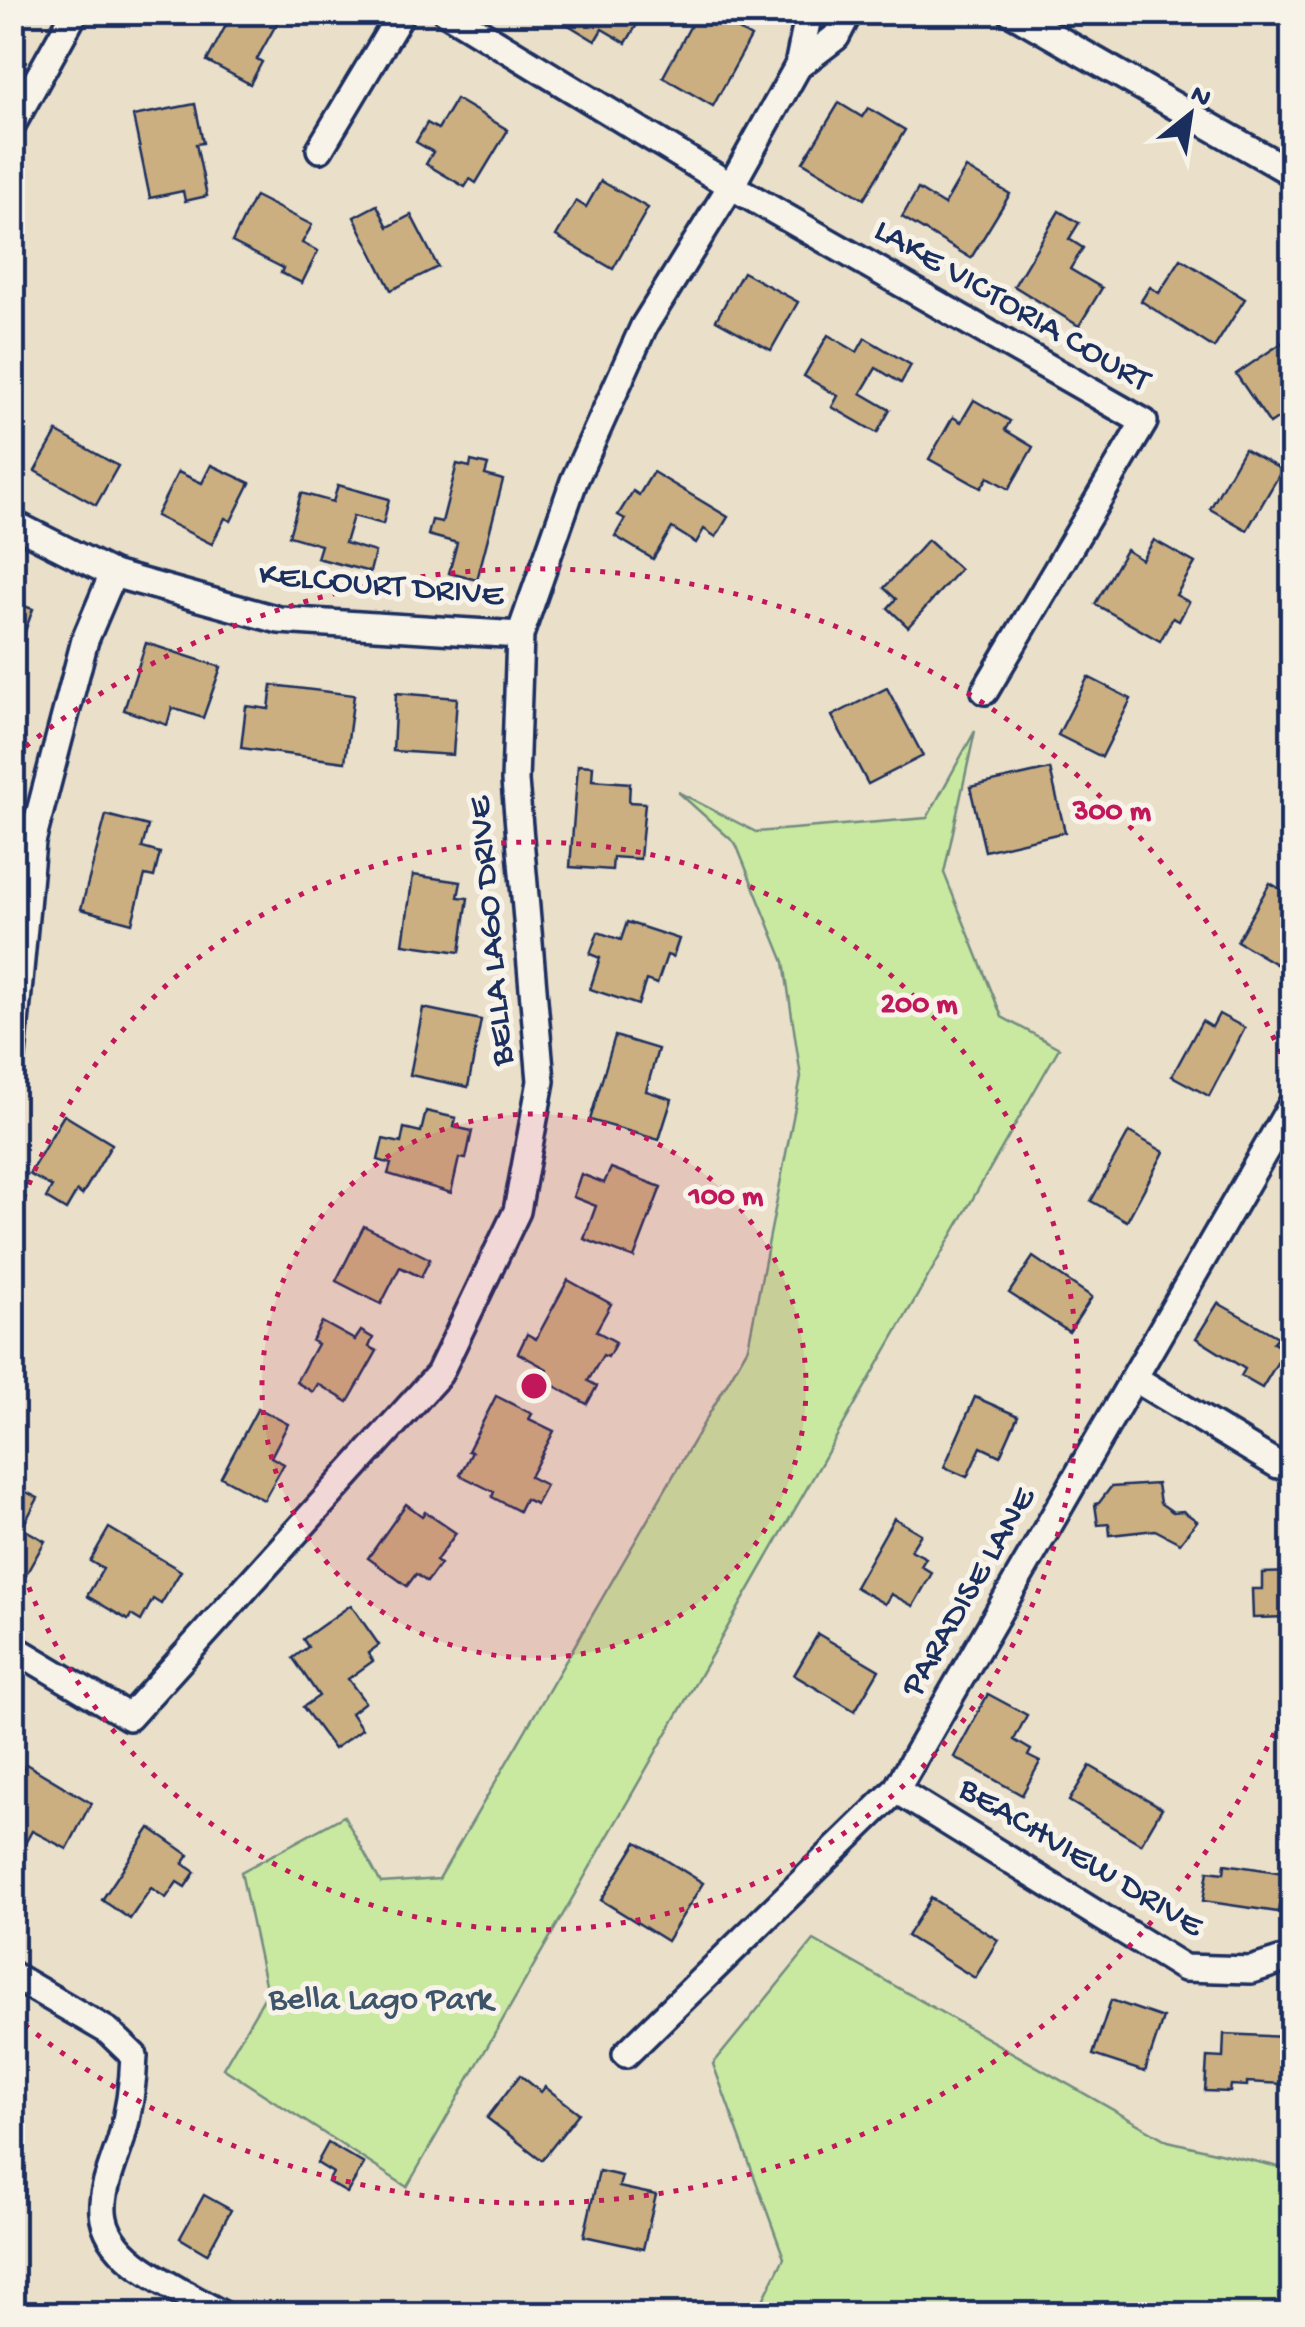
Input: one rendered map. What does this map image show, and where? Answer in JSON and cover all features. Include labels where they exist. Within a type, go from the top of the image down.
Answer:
[{"type":"street","points":[[12,125],[76,12]]},
{"type":"street","points":[[320,149],[402,12]]},
{"type":"street","points":[[446,12],[731,186]]},
{"type":"street","name":"BELLA LAGO DRIVE","points":[[12,1647],[129,1717],[439,1374],[516,1211],[541,1081],[515,781],[520,635],[574,481],[644,326],[731,186],[798,66],[813,12]]},
{"type":"street","name":"BELLA LAGO DRIVE","points":[[798,66],[836,37],[849,12]]},
{"type":"street","points":[[1010,12],[1292,172]]},
{"type":"street","name":"LAKE VICTORIA COURT","points":[[731,186],[1144,422],[985,692]]},
{"type":"street","name":"KELCOURT DRIVE","points":[[12,524],[113,574],[279,620],[520,635]]},
{"type":"street","points":[[12,1056],[32,842],[85,640],[113,574]]},
{"type":"street","name":"PARADISE LANE","points":[[626,2054],[896,1790],[1292,1104]]},
{"type":"street","points":[[1134,1378],[1278,1466]]},
{"type":"street","name":"BEACHVIEW DRIVE","points":[[896,1790],[1184,1968],[1251,1970],[1292,1957]]},
{"type":"street","points":[[12,1975],[108,2030],[134,2056],[132,2097],[105,2181],[101,2210],[110,2236],[135,2264],[222,2314]]},
{"type":"green space","name":"Bella Lago Park","points":[[975,731],[944,873],[1002,1017],[1059,1048],[407,2187],[223,2068],[267,1993],[241,1872],[344,1816],[381,1883],[439,1879],[748,1347],[801,1077],[784,962],[736,844],[678,792],[756,832],[927,818]]},
{"type":"green space","points":[[814,1940],[1168,2141],[1292,2170],[1292,2314],[756,2314],[784,2258],[713,2064]]},
{"type":"building","points":[[233,12],[283,12],[257,59],[262,62],[250,84],[207,61]]},
{"type":"building","points":[[547,12],[632,12],[641,18],[626,43],[602,29],[595,41]]},
{"type":"building","points":[[698,12],[707,12],[751,37],[713,106],[663,77]]},
{"type":"building","points":[[456,99],[508,130],[476,183],[470,179],[465,187],[426,164],[433,152],[416,142],[427,123],[438,129]]},
{"type":"building","points":[[839,103],[862,117],[868,108],[905,130],[864,199],[803,162]]},
{"type":"building","points":[[195,104],[203,143],[196,144],[207,196],[185,201],[183,191],[150,198],[133,116]]},
{"type":"building","points":[[966,168],[1010,194],[971,258],[902,217],[918,189],[944,205]]},
{"type":"building","points":[[601,181],[648,208],[613,269],[556,236],[576,201],[586,207]]},
{"type":"building","points":[[255,196],[312,225],[302,243],[318,251],[302,283],[281,273],[283,268],[232,242]]},
{"type":"building","points":[[377,205],[388,227],[411,215],[438,267],[391,290],[354,217]]},
{"type":"building","points":[[1059,211],[1079,223],[1069,239],[1083,248],[1070,269],[1102,288],[1079,326],[1014,286]]},
{"type":"building","points":[[1181,259],[1245,299],[1214,348],[1141,301],[1150,287],[1159,293]]},
{"type":"building","points":[[743,272],[798,302],[771,350],[716,320]]},
{"type":"building","points":[[828,335],[857,352],[865,338],[911,365],[901,383],[876,368],[861,393],[890,410],[877,433],[832,407],[838,396],[804,376]]},
{"type":"building","points":[[1292,336],[1292,409],[1270,424],[1236,374]]},
{"type":"building","points":[[974,400],[1010,421],[1005,430],[1033,447],[1009,489],[988,477],[981,488],[929,459],[953,417],[961,422]]},
{"type":"building","points":[[57,432],[118,466],[96,505],[35,471]]},
{"type":"building","points":[[1244,449],[1282,470],[1247,530],[1210,509]]},
{"type":"building","points":[[471,461],[488,465],[485,475],[503,480],[477,580],[449,573],[457,543],[428,535],[432,520],[442,522],[457,464],[470,467]]},
{"type":"building","points":[[211,465],[250,483],[231,521],[225,518],[212,544],[156,516],[178,472],[202,483]]},
{"type":"building","points":[[653,472],[728,517],[716,537],[704,529],[696,543],[672,528],[653,559],[615,536],[625,519],[618,515],[633,491],[639,495]]},
{"type":"building","points":[[338,485],[389,499],[383,524],[353,516],[345,543],[375,552],[370,572],[317,558],[321,545],[289,536],[301,493],[333,502]]},
{"type":"building","points":[[928,540],[960,569],[908,627],[888,608],[896,599],[884,588]]},
{"type":"building","points":[[1154,540],[1195,563],[1176,595],[1189,602],[1179,621],[1173,618],[1160,641],[1095,604],[1126,550],[1142,560]]},
{"type":"building","points":[[12,602],[33,609],[14,662],[12,661]]},
{"type":"building","points":[[146,643],[221,667],[203,718],[172,708],[167,725],[124,710]]},
{"type":"building","points":[[1088,677],[1131,699],[1102,757],[1058,735]]},
{"type":"building","points":[[272,685],[354,695],[345,762],[241,748],[246,706],[269,709]]},
{"type":"building","points":[[887,688],[923,756],[868,784],[832,716]]},
{"type":"building","points":[[396,693],[457,698],[453,755],[393,751]]},
{"type":"building","points":[[578,765],[593,766],[592,780],[630,783],[629,802],[645,803],[640,859],[613,857],[612,870],[570,867]]},
{"type":"building","points":[[1050,769],[1065,832],[985,851],[970,787]]},
{"type":"building","points":[[106,815],[148,826],[142,848],[160,853],[154,877],[145,875],[132,923],[81,909]]},
{"type":"building","points":[[413,875],[461,882],[458,897],[468,898],[460,952],[403,944]]},
{"type":"building","points":[[1270,883],[1292,896],[1292,947],[1281,967],[1237,941]]},
{"type":"building","points":[[627,922],[679,939],[673,957],[667,955],[657,984],[646,980],[638,1005],[590,989],[600,958],[590,954],[598,932],[621,940]]},
{"type":"building","points":[[423,1008],[481,1020],[468,1087],[410,1075]]},
{"type":"building","points":[[1219,1014],[1245,1028],[1209,1096],[1172,1076],[1202,1021],[1212,1027]]},
{"type":"building","points":[[615,1036],[658,1049],[646,1091],[672,1099],[659,1140],[590,1120]]},
{"type":"building","points":[[426,1111],[456,1118],[454,1127],[472,1131],[466,1159],[459,1158],[451,1193],[388,1174],[391,1164],[378,1160],[383,1139],[401,1143],[404,1128],[421,1132]]},
{"type":"building","points":[[64,1115],[112,1144],[82,1195],[77,1191],[66,1210],[46,1198],[52,1187],[29,1174]]},
{"type":"building","points":[[1129,1132],[1164,1152],[1127,1221],[1091,1201]]},
{"type":"building","points":[[611,1168],[661,1187],[634,1258],[584,1239],[596,1206],[573,1197],[581,1174],[604,1183]]},
{"type":"building","points":[[364,1226],[430,1259],[421,1277],[400,1267],[381,1304],[336,1281]]},
{"type":"building","points":[[1033,1257],[1092,1297],[1069,1332],[1009,1293]]},
{"type":"building","points":[[568,1280],[611,1304],[596,1331],[616,1342],[588,1381],[597,1386],[587,1404],[542,1379],[547,1369],[518,1353],[527,1334],[536,1339]]},
{"type":"building","points":[[1218,1303],[1278,1337],[1273,1343],[1285,1350],[1262,1388],[1241,1376],[1245,1369],[1196,1338]]},
{"type":"building","points":[[322,1322],[355,1340],[361,1331],[373,1338],[369,1347],[377,1351],[348,1402],[318,1384],[313,1392],[296,1382],[317,1344],[312,1341]]},
{"type":"building","points":[[496,1396],[532,1414],[529,1419],[554,1431],[530,1477],[546,1485],[536,1504],[525,1499],[519,1511],[492,1497],[494,1492],[460,1475]]},
{"type":"building","points":[[975,1397],[1018,1416],[1000,1456],[981,1447],[967,1477],[944,1467]]},
{"type":"building","points":[[258,1408],[288,1424],[271,1457],[284,1464],[264,1500],[221,1477]]},
{"type":"building","points":[[1157,1484],[1160,1503],[1197,1521],[1180,1543],[1155,1530],[1110,1535],[1109,1524],[1098,1525],[1095,1504],[1111,1487]]},
{"type":"building","points":[[12,1485],[38,1498],[22,1528],[45,1541],[25,1576],[12,1569]]},
{"type":"building","points":[[406,1504],[456,1533],[427,1582],[416,1574],[407,1586],[368,1558]]},
{"type":"building","points":[[894,1518],[921,1534],[911,1550],[926,1558],[921,1566],[932,1573],[913,1606],[891,1594],[885,1604],[855,1587]]},
{"type":"building","points":[[109,1528],[181,1571],[161,1604],[153,1599],[141,1621],[131,1615],[128,1620],[87,1596],[103,1569],[90,1561]]},
{"type":"building","points":[[1292,1572],[1292,1617],[1253,1618],[1252,1589],[1262,1589],[1262,1573]]},
{"type":"building","points":[[351,1605],[379,1645],[368,1653],[373,1661],[348,1679],[365,1702],[351,1713],[362,1729],[334,1749],[303,1707],[319,1696],[293,1658],[308,1647],[303,1639]]},
{"type":"building","points":[[818,1634],[879,1670],[855,1711],[794,1675]]},
{"type":"building","points":[[988,1694],[1027,1715],[1014,1740],[1031,1750],[1028,1756],[1040,1762],[1022,1795],[954,1757]]},
{"type":"building","points":[[26,1764],[91,1803],[67,1849],[32,1831],[12,1867],[12,1789]]},
{"type":"building","points":[[1090,1766],[1162,1808],[1141,1844],[1069,1801]]},
{"type":"building","points":[[150,1828],[189,1855],[183,1864],[195,1872],[185,1887],[177,1882],[166,1898],[151,1888],[130,1919],[102,1900]]},
{"type":"building","points":[[637,1842],[703,1883],[667,1941],[601,1900]]},
{"type":"building","points":[[1225,1864],[1284,1873],[1278,1912],[1203,1901],[1208,1871],[1224,1873]]},
{"type":"building","points":[[931,1898],[998,1940],[975,1978],[907,1936]]},
{"type":"building","points":[[1111,2000],[1163,2018],[1145,2072],[1093,2055]]},
{"type":"building","points":[[1224,2034],[1286,2037],[1284,2084],[1247,2082],[1247,2086],[1231,2085],[1230,2092],[1205,2091],[1207,2057],[1223,2058]]},
{"type":"building","points":[[520,2075],[541,2092],[545,2087],[579,2113],[542,2160],[487,2118]]},
{"type":"building","points":[[328,2143],[364,2164],[347,2193],[328,2182],[333,2173],[317,2163]]},
{"type":"building","points":[[599,2171],[622,2176],[619,2187],[656,2195],[643,2249],[584,2236]]},
{"type":"building","points":[[204,2195],[231,2210],[207,2254],[180,2238]]}]
